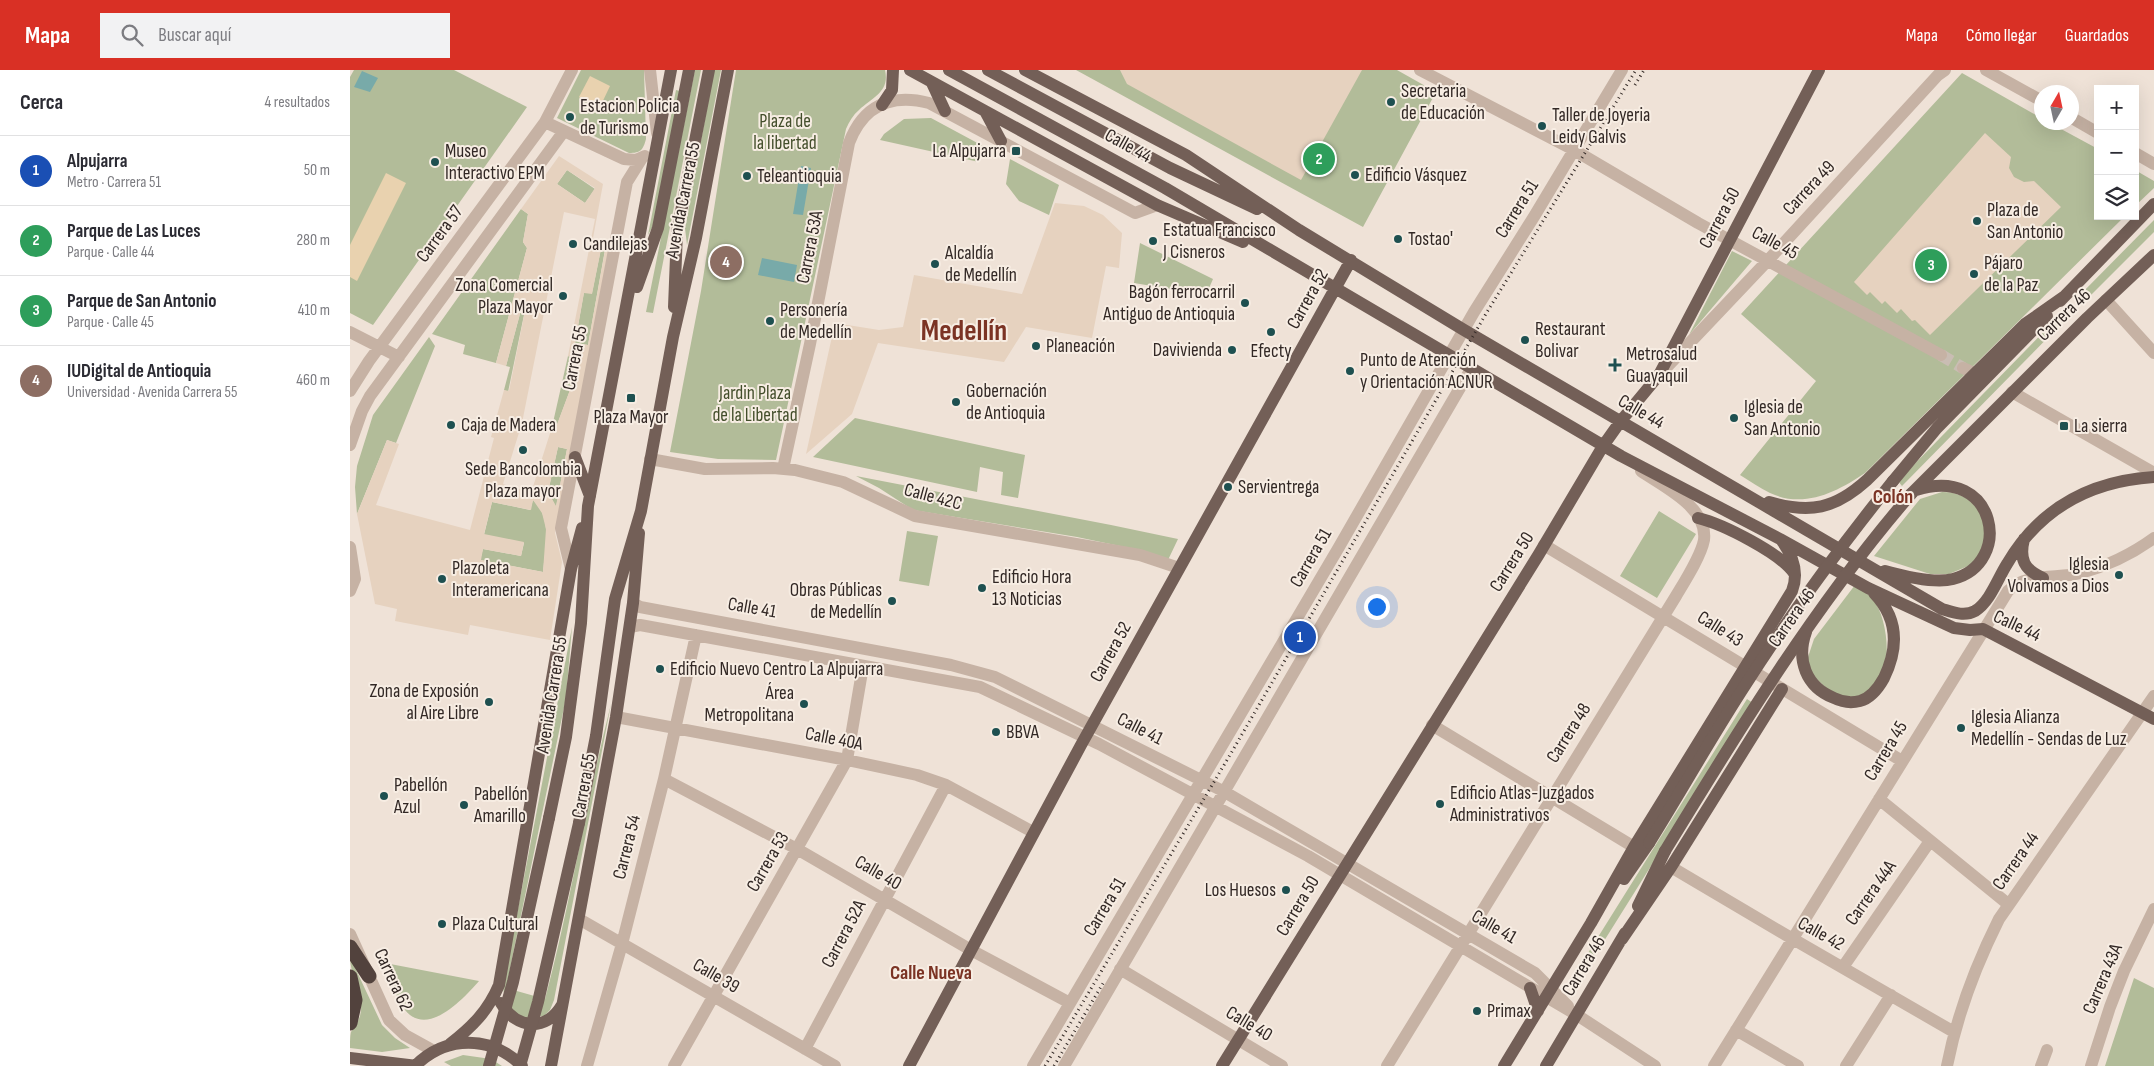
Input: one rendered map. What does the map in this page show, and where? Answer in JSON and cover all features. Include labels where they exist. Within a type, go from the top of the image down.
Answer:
[{"type":"highway","points":[[350,947],[369,976]]},
{"type":"highway","points":[[350,977],[355,1000],[350,1022]]},
{"type":"main road","name":"Avenida Carrera 55","points":[[489,1066],[513,982],[566,737],[581,623],[589,501],[671,70]]},
{"type":"main road","name":"Avenida Carrera 55","points":[[623,325],[658,228],[689,70]]},
{"type":"main road","name":"Avenida Carrera 55","points":[[673,337],[677,232],[709,70]]},
{"type":"main road","name":"Avenida Carrera 55","points":[[521,1066],[538,1002],[578,823],[600,709],[615,599],[641,511],[673,337],[696,238],[728,70]]},
{"type":"main road","points":[[882,105],[892,90],[893,70]]},
{"type":"main road","name":"Calle 44","points":[[910,70],[1157,205],[1285,260]]},
{"type":"main road","name":"Calle 44","points":[[949,70],[1165,188],[1621,456],[1780,539],[1868,588],[1954,628],[1983,629],[2154,719]]},
{"type":"main road","name":"Calle 44","points":[[988,70],[1170,168],[1300,230]]},
{"type":"main road","name":"Calle 44","points":[[1025,70],[1186,155],[1300,230],[1464,330],[1942,608],[1962,614],[1969,613],[1984,602],[2012,555],[2024,539]]},
{"type":"main road","name":"Carrera 50","points":[[1222,1066],[1544,545],[1603,446],[1620,422],[1659,376],[1819,70]]},
{"type":"main road","points":[[932,83],[945,111]]},
{"type":"main road","points":[[985,111],[1001,141]]},
{"type":"main road","name":"Carrera 46","points":[[1591,923],[1649,843],[1713,736],[1776,638],[1817,580],[1893,481],[1937,428],[2154,204]]},
{"type":"main road","name":"Carrera 46","points":[[1546,1066],[1622,939],[1665,851],[1734,738],[1856,560],[1913,493],[2012,392],[2154,255]]},
{"type":"main road","name":"Carrera 52","points":[[909,1066],[1033,832],[1351,260]]},
{"type":"main road","name":"Carrera 46","points":[[1752,497],[1798,509],[1825,506],[1837,502],[1867,480],[2025,324],[2064,296]]},
{"type":"main road","points":[[575,457],[589,501]]},
{"type":"main road","points":[[2043,578],[2034,574],[2023,562],[2022,548],[2024,539],[2041,521],[2069,500],[2105,484],[2135,478],[2154,478]]},
{"type":"main road","points":[[1870,567],[1898,575],[1945,581],[1962,577],[1981,561],[1988,546],[1990,530],[1986,514],[1976,499],[1961,489],[1944,485],[1913,493]]},
{"type":"main road","name":"Carrera 55","points":[[450,1044],[480,1018],[489,1006],[499,984],[571,570],[589,501]]},
{"type":"main road","name":"Carrera 55","points":[[551,1066],[616,717],[633,603],[641,511]]},
{"type":"main road","points":[[1698,518],[1712,521],[1780,559],[1795,575]]},
{"type":"main road","name":"Carrera 46","points":[[1504,1066],[1591,923],[1634,847],[1792,591],[1795,575],[1791,555],[1780,539]]},
{"type":"main road","points":[[1808,630],[1803,641],[1803,666],[1808,678],[1816,688],[1826,695],[1850,702],[1861,701],[1874,693],[1883,681],[1894,655],[1895,635],[1890,615],[1883,603],[1868,588]]},
{"type":"main road","points":[[600,709],[624,661]]},
{"type":"main road","points":[[1622,939],[1671,867],[1782,689]]},
{"type":"main road","points":[[499,984],[498,994],[501,1004],[514,1019],[523,1023],[533,1024],[552,1018],[564,1003]]},
{"type":"main road","points":[[1530,988],[1538,1011]]},
{"type":"main road","points":[[350,1058],[416,1066],[434,1051],[450,1044],[465,1042],[485,1044],[504,1052],[521,1066]]},
{"type":"street","name":"Carrera 57","points":[[350,391],[544,122],[572,70]]},
{"type":"street","points":[[650,70],[658,141]]},
{"type":"street","name":"Calle 45","points":[[1420,70],[1570,148],[1730,240],[1941,356]]},
{"type":"street","name":"Carrera 51","points":[[1033,1066],[1201,782],[1570,148],[1622,70]]},
{"type":"street","name":"Carrera 49","points":[[1659,376],[1768,261],[1938,75],[1945,70]]},
{"type":"street","points":[[1986,70],[2034,97]]},
{"type":"street","points":[[882,105],[897,101],[918,100],[945,111],[1135,213],[1157,205]]},
{"type":"street","name":"Carrera 53A","points":[[783,469],[810,344],[849,143],[858,122],[868,111],[882,105]]},
{"type":"street","points":[[544,122],[620,158],[631,160],[642,158]]},
{"type":"street","points":[[2079,122],[2094,130]]},
{"type":"street","points":[[350,445],[362,410],[564,131]]},
{"type":"street","name":"Carrera 55","points":[[571,570],[561,528],[627,182],[642,158],[658,141]]},
{"type":"street","points":[[2139,156],[2154,164]]},
{"type":"street","points":[[620,158],[626,167],[627,182]]},
{"type":"street","points":[[2106,300],[2154,353]]},
{"type":"street","points":[[350,332],[398,358]]},
{"type":"street","points":[[1963,368],[1976,374]]},
{"type":"street","points":[[1064,1066],[1214,806],[1471,369]]},
{"type":"street","points":[[2012,392],[2154,473]]},
{"type":"street","name":"Calle 44","points":[[1621,456],[1691,507],[1698,518]]},
{"type":"street","name":"Calle 42C","points":[[650,459],[705,469],[783,469],[827,477],[843,482],[915,516],[1140,555],[1179,568]]},
{"type":"street","name":"Carrera 48","points":[[1387,1066],[1691,570],[1704,541],[1704,527],[1698,518]]},
{"type":"street","name":"Carrera 45","points":[[1714,1066],[1983,629],[2012,586],[2020,581],[2064,576],[2097,568],[2124,557],[2154,538]]},
{"type":"street","name":"Calle 43","points":[[1544,545],[1902,761]]},
{"type":"street","points":[[350,547],[352,574],[350,591]]},
{"type":"street","name":"Calle 41","points":[[633,603],[640,607],[918,658],[970,669],[995,677],[1201,782],[1223,791],[1535,973],[1548,993],[1577,1015],[1655,1066]]},
{"type":"street","name":"Calle 41","points":[[630,627],[640,625],[980,687],[1085,738],[1214,806],[1340,875],[1530,988],[1548,993]]},
{"type":"street","name":"Carrera 54","points":[[587,1066],[622,944],[677,728],[696,635]]},
{"type":"street","points":[[898,672],[913,668],[918,658]]},
{"type":"street","name":"Carrera 53","points":[[674,1066],[847,760],[863,666]]},
{"type":"street","name":"Carrera 44","points":[[1947,1066],[1954,1032],[1990,939],[2008,904],[2154,696]]},
{"type":"street","name":"Calle 40A","points":[[616,717],[918,775],[946,785],[1033,832]]},
{"type":"street","points":[[1432,726],[1634,847]]},
{"type":"street","name":"Calle 40","points":[[664,779],[797,849],[885,898],[971,950],[1070,1003]]},
{"type":"street","name":"Carrera 52A","points":[[805,1049],[946,785]]},
{"type":"street","points":[[1879,799],[2008,904]]},
{"type":"street","name":"Carrera 44A","points":[[1842,967],[1930,841]]},
{"type":"street","name":"Calle 42","points":[[1671,867],[1793,940],[1954,1032]]},
{"type":"street","name":"Carrera 43A","points":[[2091,1066],[2117,989],[2154,909]]},
{"type":"street","name":"Calle 39","points":[[578,919],[835,1066]]},
{"type":"street","name":"Carrera 62","points":[[350,934],[393,1025],[405,1035],[434,1051]]},
{"type":"street","name":"Calle 40","points":[[1120,969],[1282,1066]]},
{"type":"street","points":[[1846,1066],[1891,996]]},
{"type":"street","points":[[1736,1030],[1798,1066]]},
{"type":"street","points":[[2041,1066],[2047,1050]]},
{"type":"green space","points":[[354,70],[454,70],[527,107],[373,325],[350,313],[350,77]]},
{"type":"green space","points":[[581,70],[644,70],[646,139],[641,150],[629,153],[557,118]]},
{"type":"green space","points":[[695,70],[701,70],[653,313],[646,312]]},
{"type":"green space","points":[[714,70],[721,70],[687,245],[685,228]]},
{"type":"green space","name":"Plaza de la libertad","points":[[736,70],[885,70],[886,78],[883,89],[855,114],[846,129],[776,460],[718,459],[670,452],[701,291]]},
{"type":"green space","points":[[1076,70],[1397,70],[1436,92],[1363,227]]},
{"type":"green space","points":[[1962,73],[2034,114],[2034,130],[2063,130],[2094,147],[2094,220],[2121,220],[1865,473],[1832,492],[1808,499],[1783,498],[1770,493],[1740,475],[1816,381],[1741,314]]},
{"type":"green space","points":[[676,90],[680,91],[654,224],[648,235]]},
{"type":"green space","points":[[931,118],[983,146],[979,162],[880,140],[884,134],[904,119]]},
{"type":"green space","points":[[1010,159],[1059,185],[1049,215],[1019,201],[1006,184]]},
{"type":"green space","points":[[567,170],[595,189],[585,203],[557,184]]},
{"type":"green space","points":[[2139,172],[2154,181],[2154,188],[2139,202]]},
{"type":"green space","points":[[521,209],[528,214],[523,242],[527,248],[496,363],[463,354],[465,345],[432,334]]},
{"type":"green space","points":[[2154,220],[2154,232],[2083,303],[2077,298]]},
{"type":"green space","points":[[1140,243],[1213,279],[1206,295],[1134,283]]},
{"type":"green space","points":[[602,244],[606,244],[588,345],[575,343],[584,292],[592,293]]},
{"type":"green space","points":[[1732,251],[1752,261],[1689,335]]},
{"type":"green space","points":[[521,310],[525,310],[508,392],[504,390],[510,367],[506,366]]},
{"type":"green space","points":[[2065,310],[2070,315],[1902,486],[1898,481]]},
{"type":"green space","points":[[429,337],[435,346],[396,443],[387,440],[357,514],[355,487],[357,466],[373,415]]},
{"type":"green space","points":[[568,356],[575,359],[570,390],[556,428],[552,427]]},
{"type":"green space","points":[[855,418],[1025,455],[1018,498],[1001,495],[1003,472],[980,467],[977,492],[813,457]]},
{"type":"green space","points":[[558,447],[567,449],[556,507],[548,492]]},
{"type":"green space","points":[[856,476],[1178,539],[1168,560],[1134,549],[1077,537],[913,510]]},
{"type":"green space","points":[[1942,492],[1967,498],[1981,516],[1985,533],[1980,561],[1949,574],[1930,574],[1874,556],[1920,499]]},
{"type":"green space","points":[[533,500],[539,507],[545,525],[546,544],[543,572],[480,560],[483,549],[521,556],[524,543],[484,535],[492,502],[530,510]]},
{"type":"green space","points":[[1659,511],[1696,534],[1657,598],[1620,576]]},
{"type":"green space","points":[[907,531],[938,536],[929,586],[899,581]]},
{"type":"green space","points":[[1855,585],[1871,597],[1878,607],[1885,628],[1887,652],[1883,674],[1875,686],[1861,698],[1834,695],[1811,674],[1807,660],[1814,639]]},
{"type":"green space","points":[[572,627],[566,698],[506,988],[545,999],[563,926],[611,704],[554,1000],[550,1010],[544,1016],[527,1018],[517,1014],[510,1007],[503,987]]},
{"type":"green space","points":[[1747,699],[1753,703],[1579,981],[1573,977]]},
{"type":"green space","points":[[350,957],[382,1025],[395,1038],[410,1048],[382,1052],[350,1048],[351,1032],[359,1018],[361,1000],[350,964]]},
{"type":"green space","points":[[385,963],[479,981],[455,1005],[435,1018],[424,1020],[414,1017],[405,1010],[396,994]]},
{"type":"green space","points":[[2134,978],[2154,988],[2154,1066],[2105,1066]]},
{"type":"green space","points":[[463,1055],[491,1059],[502,1066],[451,1066],[444,1062]]},
{"type":"sand","points":[[590,76],[610,86],[600,107],[579,97]]},
{"type":"sand","points":[[386,173],[406,183],[357,281],[350,277],[350,245]]},
{"type":"shaded area","points":[[1120,70],[1362,70],[1301,180],[1127,84]]},
{"type":"shaded area","name":"Plaza de San Antonio","points":[[1985,133],[2011,157],[2009,168],[2014,177],[2024,182],[2034,181],[2061,207],[1930,335],[1915,320],[1912,321],[1901,309],[1897,313],[1885,301],[1882,304],[1870,292],[1867,295],[1854,282]]},
{"type":"shaded area","points":[[559,156],[603,184],[593,238],[610,242],[555,533],[562,562],[550,640],[470,625],[468,635],[395,621],[397,609],[375,604],[357,514],[387,440],[399,444],[376,505],[470,530],[494,438],[491,437],[504,390],[509,391],[525,311],[521,310],[506,366],[496,363],[527,248],[523,242],[528,214],[521,209]],"holes":[[[567,170],[595,188],[585,203],[557,184]],[[564,212],[595,219],[568,356],[575,359],[570,390],[556,427],[552,427],[531,493],[503,484],[522,423]],[[602,244],[606,245],[588,345],[575,343],[584,293],[592,294]],[[558,447],[567,449],[556,506],[548,492]],[[533,500],[542,513],[546,529],[543,572],[481,560],[483,549],[521,556],[524,542],[484,534],[492,502],[531,510]]]},
{"type":"shaded area","points":[[1055,203],[1084,206],[1103,215],[1122,233],[1119,268],[1106,266],[1092,338],[1026,327],[1004,362],[878,343],[852,414],[806,454],[835,323],[879,330],[903,327],[914,275],[1022,294]]},
{"type":"water","points":[[362,71],[378,78],[370,92],[354,87]]},
{"type":"water","points":[[801,166],[811,168],[803,215],[793,214]]},
{"type":"water","points":[[762,258],[797,265],[794,282],[758,275]]},
{"type":"tunnel","points":[[1941,355],[1963,368]]},
{"type":"railway","points":[[1045,1066],[1230,755],[1487,312],[1636,70]]},
{"type":"railway","points":[[1635,85],[1644,70]]},
{"type":"railway","points":[[1054,1066],[1105,980]]},
{"type":"place","name":"Secretaria de Educación","points":[[1391,102]]},
{"type":"place","name":"Estacion Policia de Turismo","points":[[570,117]]},
{"type":"place","name":"Taller de Joyeria Leidy Galvis","points":[[1542,126]]},
{"type":"place","name":"La Alpujarra","points":[[1016,151]]},
{"type":"place","name":"Parque de Las Luces","points":[[1319,159]]},
{"type":"place","name":"Museo Interactivo EPM","points":[[435,162]]},
{"type":"place","name":"Edificio Vásquez","points":[[1355,175]]},
{"type":"place","name":"Teleantioquia","points":[[747,176]]},
{"type":"place","name":"Plaza de San Antonio","points":[[1977,221]]},
{"type":"place","name":"Tostao'","points":[[1398,239]]},
{"type":"place","name":"Estatua Francisco J Cisneros","points":[[1153,241]]},
{"type":"place","name":"Candilejas","points":[[573,244]]},
{"type":"place","name":"IUDigital de Antioquia","points":[[726,262]]},
{"type":"place","name":"Alcaldía de Medellín","points":[[935,264]]},
{"type":"place","name":"Parque de San Antonio","points":[[1931,265]]},
{"type":"place","name":"Pájaro de la Paz","points":[[1974,274]]},
{"type":"place","name":"Zona Comercial Plaza Mayor","points":[[563,296]]},
{"type":"place","name":"Bagón ferrocarril Antiguo de Antioquia","points":[[1245,303]]},
{"type":"place","name":"Personería de Medellín","points":[[770,321]]},
{"type":"place","name":"Efecty","points":[[1271,332]]},
{"type":"place","name":"Restaurant Bolivar","points":[[1525,340]]},
{"type":"place","name":"Planeación","points":[[1036,346]]},
{"type":"place","name":"Davivienda","points":[[1232,350]]},
{"type":"place","name":"Metrosalud Guayaquil","points":[[1615,365]]},
{"type":"place","name":"Punto de Atención y Orientación ACNUR","points":[[1350,371]]},
{"type":"place","name":"Plaza Mayor","points":[[631,398]]},
{"type":"place","name":"Gobernación de Antioquia","points":[[956,402]]},
{"type":"place","name":"Iglesia de San Antonio","points":[[1734,418]]},
{"type":"place","name":"Caja de Madera","points":[[451,425]]},
{"type":"place","name":"La sierra","points":[[2064,426]]},
{"type":"place","name":"Sede Bancolombia Plaza mayor","points":[[523,450]]},
{"type":"place","name":"Servientrega","points":[[1228,487]]},
{"type":"place","name":"Iglesia Volvamos a Dios","points":[[2119,575]]},
{"type":"place","name":"Plazoleta Interamericana","points":[[442,579]]},
{"type":"place","name":"Edificio Hora 13 Noticias","points":[[982,588]]},
{"type":"place","name":"Obras Públicas de Medellín","points":[[892,601]]},
{"type":"place","name":"Alpujarra","points":[[1300,637]]},
{"type":"place","name":"Edificio Nuevo Centro La Alpujarra","points":[[660,669]]},
{"type":"place","name":"Zona de Exposión al Aire Libre","points":[[489,702]]},
{"type":"place","name":"Área Metropolitana","points":[[804,704]]},
{"type":"place","name":"Iglesia Alianza Medellín - Sendas de Luz","points":[[1961,728]]},
{"type":"place","name":"BBVA","points":[[996,732]]},
{"type":"place","name":"Pabellón Azul","points":[[384,796]]},
{"type":"place","name":"Edificio Atlas-Juzgados Administrativos","points":[[1440,804]]},
{"type":"place","name":"Pabellón Amarillo","points":[[464,805]]},
{"type":"place","name":"Los Huesos","points":[[1286,890]]},
{"type":"place","name":"Plaza Cultural","points":[[442,924]]},
{"type":"place","name":"Primax","points":[[1477,1011]]},
{"type":"district","name":"Medellín","points":[[964,331]]},
{"type":"district","name":"Colón","points":[[1893,497]]},
{"type":"district","name":"Calle Nueva","points":[[931,973]]},
{"type":"park label","name":"Jardin Plaza de la Libertad","points":[[755,404]]}]
